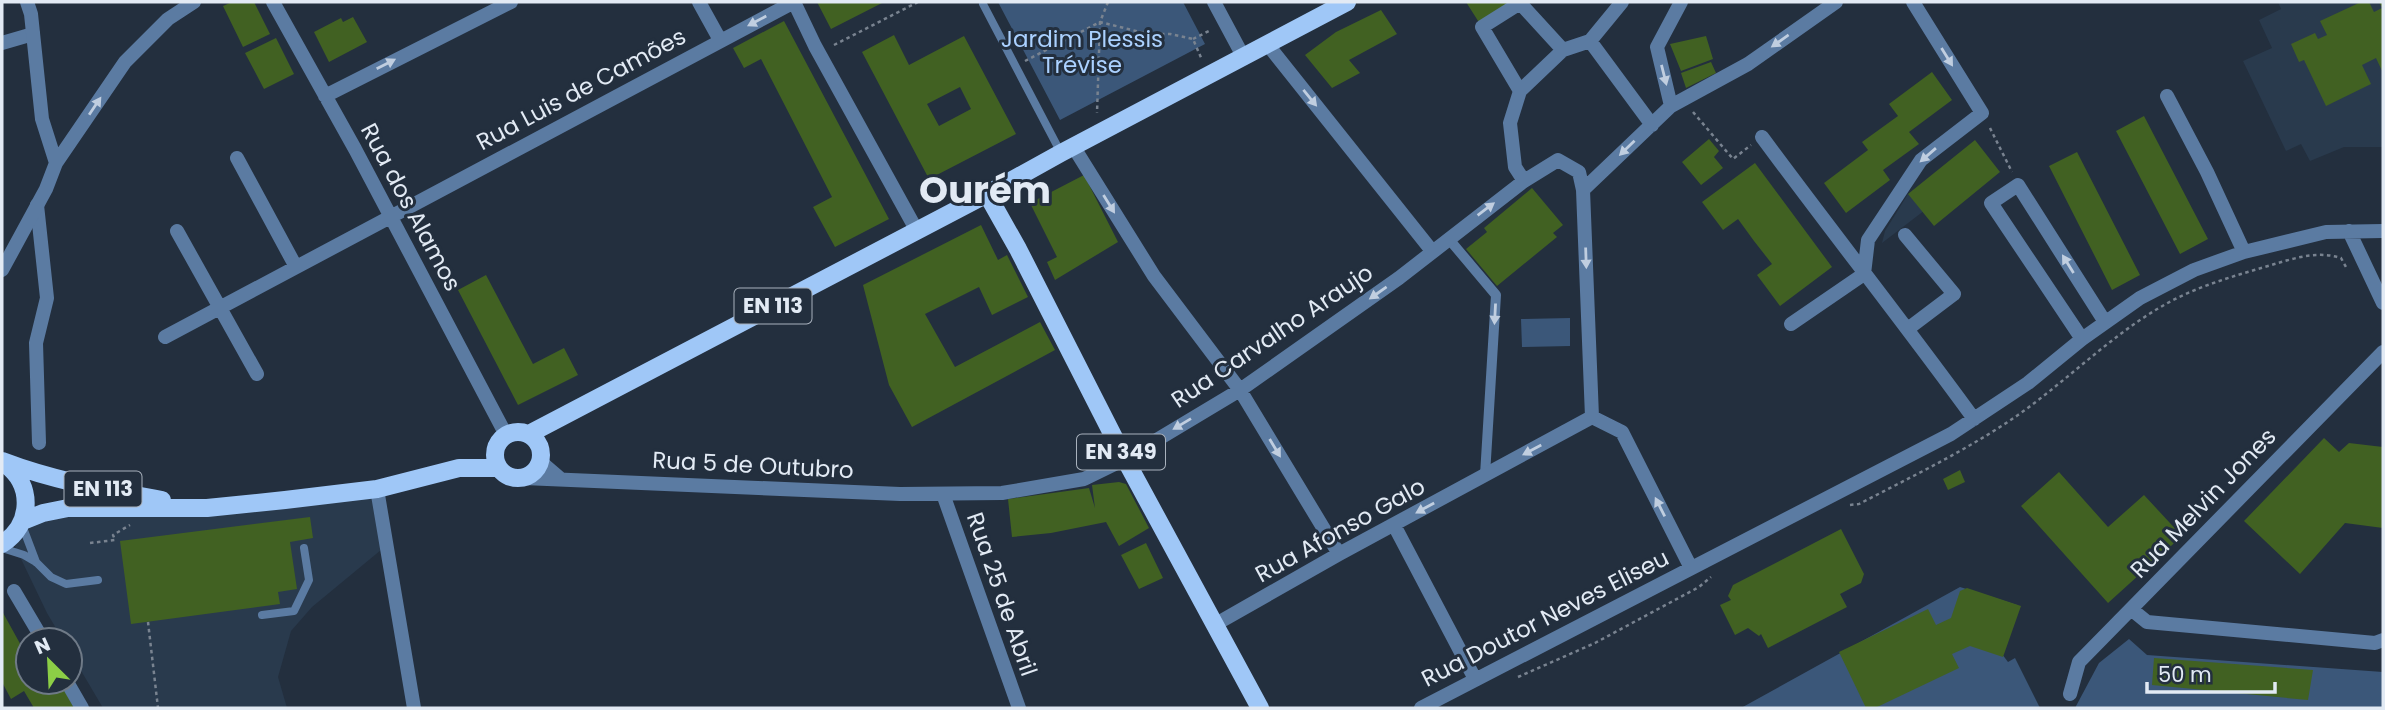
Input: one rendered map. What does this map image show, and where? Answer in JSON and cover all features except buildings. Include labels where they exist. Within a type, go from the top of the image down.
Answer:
[{"type":"main road","name":"EN 113","points":[[22,523],[43,513],[68,508],[206,508],[377,489],[459,468],[498,468],[509,477],[524,478],[537,469],[536,448],[558,418],[1347,2]]},
{"type":"main road","name":"EN 349","points":[[987,194],[1125,459],[1260,708]]},
{"type":"main road","name":"EN 113","points":[[459,468],[521,432],[536,448]]},
{"type":"main road","points":[[498,468],[495,462],[501,442]]},
{"type":"main road","name":"EN 113","points":[[2,462],[40,476],[73,484],[206,508]]},
{"type":"main road","name":"EN 113","points":[[2,462],[12,469],[20,480],[26,507],[22,523],[2,546]]},
{"type":"street","points":[[27,2],[42,119],[56,163]]},
{"type":"street","points":[[2,270],[56,163],[125,62],[168,19],[194,2]]},
{"type":"street","name":"Rua dos Alamos","points":[[273,2],[390,216],[501,442]]},
{"type":"street","points":[[325,96],[511,2]]},
{"type":"street","points":[[699,2],[720,40]]},
{"type":"street","points":[[794,2],[917,231]]},
{"type":"street","name":"Rua Luis de Camões","points":[[165,337],[794,2]]},
{"type":"street","points":[[1214,2],[1244,58]]},
{"type":"street","points":[[1524,181],[1515,167],[1510,123],[1520,91],[1563,50],[1590,41],[1622,2]]},
{"type":"street","points":[[1676,103],[1657,47],[1681,2]]},
{"type":"street","points":[[1691,568],[1622,432],[1592,417],[1583,190],[1676,103],[1748,64],[1836,2]]},
{"type":"street","points":[[1791,324],[1864,274],[1868,240],[1921,160],[1982,113],[1913,2]]},
{"type":"street","points":[[1520,91],[1482,27],[1520,3],[1563,50]]},
{"type":"street","points":[[2,43],[33,34]]},
{"type":"street","points":[[1590,41],[1652,125]]},
{"type":"street","points":[[1268,45],[1432,251]]},
{"type":"street","points":[[2167,96],[2207,172],[2244,252]]},
{"type":"street","points":[[1762,137],[1864,274],[1909,328],[1974,419]]},
{"type":"street","points":[[1067,149],[1154,276],[1240,390],[1339,554]]},
{"type":"street","points":[[237,158],[296,267]]},
{"type":"street","name":"Rua Carvalho Araujo","points":[[943,494],[1002,493],[1084,479],[1125,459],[1240,390],[1399,278],[1524,181],[1558,160],[1579,172],[1583,190]]},
{"type":"street","points":[[2082,339],[1992,203],[2018,185],[2105,322]]},
{"type":"street","points":[[37,205],[47,298],[36,343],[39,443]]},
{"type":"street","points":[[177,231],[257,374]]},
{"type":"street","points":[[2349,231],[2383,303]]},
{"type":"street","name":"Rua Doutor Neves Eliseu","points":[[1421,708],[1951,434],[2028,383],[2082,339],[2140,298],[2194,270],[2244,252],[2326,232],[2383,231]]},
{"type":"street","points":[[1905,235],[1954,294],[1909,328]]},
{"type":"street","points":[[1448,238],[1496,295],[1485,475]]},
{"type":"street","name":"Rua Melvin Jones","points":[[2070,694],[2080,662],[2383,352]]},
{"type":"street","name":"Rua Afonso Galo","points":[[1216,624],[1592,417]]},
{"type":"street","points":[[536,448],[562,480]]},
{"type":"street","name":"Rua 5 de Outubro","points":[[524,478],[943,494]]},
{"type":"street","points":[[377,489],[414,708]]},
{"type":"street","name":"Rua 25 de Abril","points":[[943,494],[1019,708]]},
{"type":"street","points":[[1394,525],[1475,679]]},
{"type":"street","points":[[15,591],[35,626]]},
{"type":"street","points":[[2131,609],[2147,622],[2375,643],[2383,640]]},
{"type":"lane","points":[[983,4],[1016,66],[1067,149]]},
{"type":"lane","points":[[22,523],[36,562]]},
{"type":"lane","points":[[2,546],[36,562],[51,577],[66,584],[98,580]]},
{"type":"lane","points":[[262,615],[294,611],[309,580],[304,548]]},
{"type":"path","points":[[819,52],[918,2]]},
{"type":"path","points":[[1102,131],[1096,116],[1100,22],[1108,2]]},
{"type":"path","points":[[1016,66],[1100,22],[1148,34],[1170,34],[1192,39],[1210,75]]},
{"type":"path","points":[[1676,103],[1733,159],[1762,137]]},
{"type":"path","points":[[1982,113],[2018,185]]},
{"type":"path","points":[[90,543],[115,540],[113,535],[130,526],[133,508]]},
{"type":"path","points":[[148,622],[158,708]]},
{"type":"shaded area","points":[[2278,2],[2383,2],[2383,147],[2344,147],[2310,161],[2301,144],[2286,151],[2243,61],[2272,48],[2259,20],[2281,9]]},
{"type":"shaded area","points":[[1908,194],[1942,197],[1882,243],[1885,231]]},
{"type":"shaded area","points":[[377,489],[387,545],[312,607],[291,631],[278,677],[287,708],[103,708],[84,676],[84,626],[55,626],[11,538],[23,521]]},
{"type":"green space","name":"Jardim Plessis Trévise","points":[[998,2],[1183,2],[1205,44],[1060,120]]},
{"type":"green space","points":[[1570,318],[1570,346],[1522,347],[1521,319]]},
{"type":"green space","points":[[1960,587],[2017,605],[2002,654],[2008,662],[2015,658],[2040,708],[1741,708]]},
{"type":"green space","points":[[2129,639],[2147,655],[2383,672],[2383,708],[2075,708],[2099,663]]},
{"type":"district","name":"Ourém","points":[[985,190]]}]
